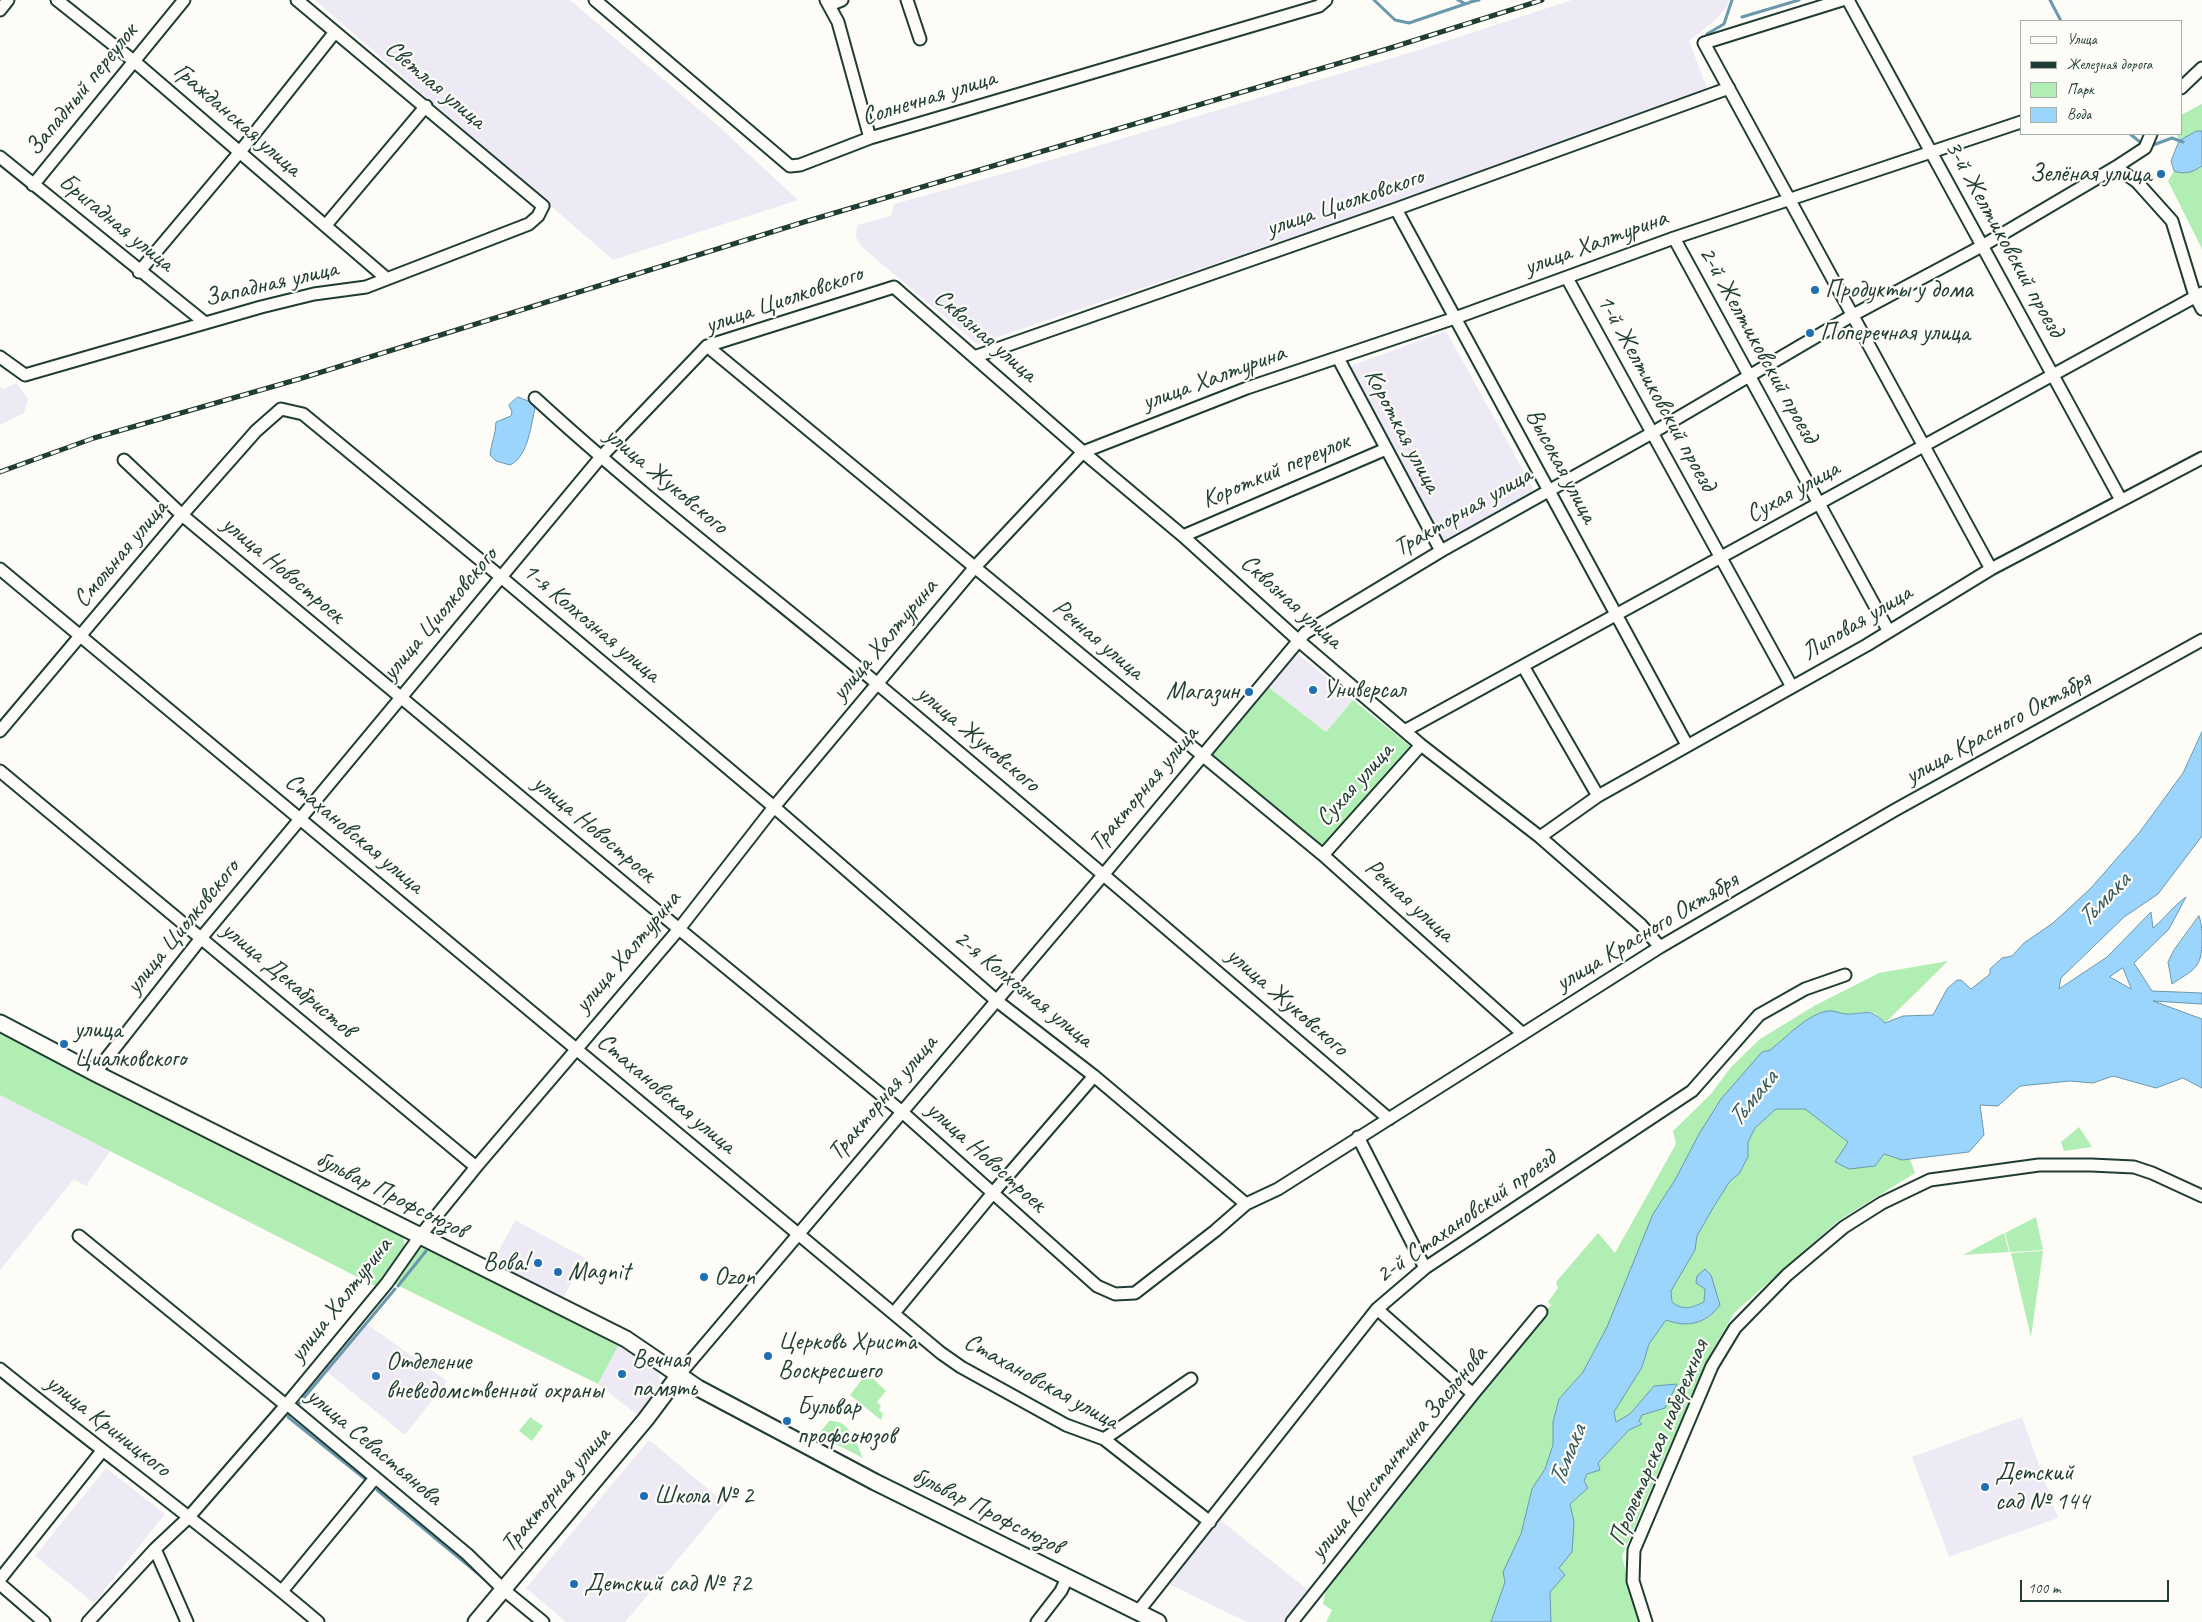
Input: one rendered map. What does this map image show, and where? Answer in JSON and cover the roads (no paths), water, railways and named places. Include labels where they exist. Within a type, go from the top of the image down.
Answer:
[{"type":"main road","name":"бульвар Профсоюзов","points":[[0,1023],[95,1073],[626,1340],[698,1388],[868,1478],[1158,1622]]},
{"type":"main road","name":"Тракторная улица","points":[[476,1622],[646,1419],[678,1375]]},
{"type":"street","points":[[0,10],[8,0]]},
{"type":"street","name":"Гражданская улица","points":[[57,0],[135,62],[386,278]]},
{"type":"street","name":"Западный переулок","points":[[33,185],[184,0]]},
{"type":"street","name":"Светлая улица","points":[[297,0],[426,106],[543,206]]},
{"type":"street","name":"Солнечная улица","points":[[595,0],[790,166],[800,165],[870,138],[1304,11],[1320,6],[1326,0]]},
{"type":"street","points":[[842,0],[828,2],[838,22],[870,138]]},
{"type":"street","points":[[907,0],[920,40]]},
{"type":"street","points":[[1842,0],[1704,43],[1991,569]]},
{"type":"street","name":"3-й Желтиковский проезд","points":[[1848,0],[2120,500]]},
{"type":"street","points":[[139,272],[239,153],[335,32]]},
{"type":"street","points":[[2182,87],[2202,68]]},
{"type":"street","name":"улица Циолковского","points":[[974,356],[1396,209],[1729,88]]},
{"type":"street","points":[[326,225],[426,106]]},
{"type":"street","name":"улица Халтурина","points":[[89,1622],[155,1549],[188,1518],[287,1404],[387,1283],[420,1236],[476,1167],[679,929],[774,807],[975,567],[1083,452],[1247,388],[1455,318],[1674,238],[2020,122]]},
{"type":"street","points":[[2151,135],[2145,148],[2116,167],[2137,182],[2172,221],[2199,294],[2202,309]]},
{"type":"street","name":"Бригадная улица","points":[[0,157],[139,272],[204,322]]},
{"type":"street","name":"Тракторная улица","points":[[678,1375],[901,1111],[997,1001],[1305,633],[1548,489],[1652,433],[1853,315],[1982,246],[2116,167]]},
{"type":"street","name":"Западная улица","points":[[0,357],[25,375],[204,322],[314,294],[366,287],[529,224],[538,216],[543,206]]},
{"type":"street","name":"Высокая улица","points":[[1396,209],[1686,745]]},
{"type":"street","name":"2-й Желтиковский проезд","points":[[1674,238],[1888,630]]},
{"type":"street","name":"1-й Желтиковский проезд","points":[[1567,278],[1792,687]]},
{"type":"street","name":"улица Циолковского","points":[[95,1073],[202,937],[600,458],[707,346],[894,287]]},
{"type":"street","name":"Сквозная улица","points":[[894,287],[1083,452],[1183,536],[1298,641],[1406,730],[1421,745],[1540,837],[1642,925],[1660,947]]},
{"type":"street","name":"Сухая улица","points":[[1406,730],[2199,294]]},
{"type":"street","name":"Речная улица","points":[[707,346],[1323,855],[1523,1034]]},
{"type":"street","name":"Короткая улица","points":[[1338,358],[1441,551]]},
{"type":"street","name":"улица Жуковского","points":[[536,398],[600,458],[877,684],[1104,874],[1389,1119]]},
{"type":"street","name":"Смольная улица","points":[[0,731],[182,515],[256,431],[281,409]]},
{"type":"street","name":"1-я Колхозная улица","points":[[281,409],[303,414],[501,577],[774,807]]},
{"type":"street","name":"Короткий переулок","points":[[1183,536],[1386,449]]},
{"type":"street","name":"Липовая улица","points":[[1540,837],[1598,796],[1867,645],[1888,630],[1991,569],[2202,458]]},
{"type":"street","name":"улица Новостроек","points":[[124,460],[182,515],[679,929],[901,1111],[1097,1286],[1115,1294],[1135,1293]]},
{"type":"street","name":"Стахановская улица","points":[[0,569],[577,1047],[798,1235],[961,1366],[1066,1425],[1104,1439],[1210,1522]]},
{"type":"street","name":"улица Красного Октября","points":[[1135,1293],[1216,1231],[1246,1204],[1278,1188],[1660,947],[1895,810],[2202,640]]},
{"type":"street","points":[[1523,666],[1598,796]]},
{"type":"street","name":"Сухая улица","points":[[1323,855],[1421,745]]},
{"type":"street","name":"улица Декабристов","points":[[0,771],[202,937],[476,1167]]},
{"type":"street","name":"2-я Колхозная улица","points":[[774,807],[997,1001],[1094,1076],[1246,1204]]},
{"type":"street","name":"2-й Стахановский проезд","points":[[1137,1613],[1377,1309],[1425,1268],[1692,1091],[1759,1015],[1805,989],[1845,975]]},
{"type":"street","points":[[894,1313],[992,1194],[1094,1076]]},
{"type":"street","points":[[1358,1137],[1425,1268]]},
{"type":"street","name":"Пролетарская набережная","points":[[1646,1622],[1634,1586],[1632,1565],[1634,1550],[1712,1366],[1735,1328],[1786,1275],[1844,1227],[1882,1204],[1930,1180],[2039,1165],[2091,1165],[2134,1168],[2152,1173],[2202,1196]]},
{"type":"street","name":"улица Севастьянова","points":[[79,1236],[282,1402],[287,1404],[466,1554],[504,1590],[543,1622]]},
{"type":"street","points":[[1377,1309],[1474,1394]]},
{"type":"street","name":"улица Константина Заслонова","points":[[1292,1622],[1541,1312]]},
{"type":"street","name":"улица Криницкого","points":[[0,1369],[282,1591],[318,1622]]},
{"type":"street","points":[[1104,1439],[1191,1379]]},
{"type":"street","points":[[0,1579],[102,1451]]},
{"type":"street","points":[[282,1591],[375,1478]]},
{"type":"street","points":[[155,1549],[187,1622]]},
{"type":"street","points":[[1037,1622],[1062,1591],[1067,1578]]},
{"type":"street","points":[[0,1584],[44,1622]]},
{"type":"water","points":[[2197,131],[2202,131],[2202,166],[2189,172],[2174,171],[2171,161],[2179,141]]},
{"type":"water","points":[[518,397],[536,404],[525,447],[516,461],[510,465],[496,461],[490,455],[491,446],[496,422],[511,416],[512,412],[509,405]]},
{"type":"water","name":"Тьмака","points":[[2202,732],[2202,836],[2158,894],[2124,917],[2061,978],[2059,989],[2107,957],[2151,912],[2153,928],[2186,897],[2169,929],[2134,963],[2152,991],[2202,993],[2202,1004],[2153,1001],[2202,1019],[2202,1088],[2183,1078],[2156,1088],[2113,1076],[2093,1083],[2070,1081],[2020,1086],[1998,1106],[1980,1105],[1984,1135],[1969,1152],[1902,1160],[1884,1154],[1875,1166],[1849,1169],[1835,1162],[1848,1142],[1805,1109],[1776,1109],[1755,1128],[1748,1142],[1748,1157],[1739,1174],[1730,1181],[1713,1208],[1697,1236],[1695,1250],[1671,1291],[1672,1302],[1680,1307],[1691,1307],[1704,1302],[1705,1289],[1696,1283],[1697,1276],[1705,1269],[1711,1275],[1720,1305],[1709,1316],[1696,1323],[1681,1324],[1666,1320],[1649,1344],[1642,1367],[1614,1412],[1616,1422],[1630,1414],[1654,1386],[1677,1384],[1665,1408],[1642,1415],[1639,1421],[1642,1424],[1629,1430],[1598,1463],[1600,1470],[1587,1474],[1584,1481],[1588,1488],[1570,1504],[1574,1522],[1572,1552],[1559,1568],[1565,1575],[1550,1592],[1551,1622],[1491,1622],[1505,1582],[1503,1572],[1521,1534],[1532,1489],[1545,1469],[1553,1445],[1553,1422],[1559,1399],[1583,1372],[1607,1327],[1653,1214],[1675,1180],[1699,1134],[1721,1099],[1762,1052],[1770,1050],[1805,1021],[1820,1013],[1830,1011],[1847,1014],[1868,1012],[1885,1023],[1903,1016],[1933,1015],[1947,989],[1957,980],[1961,980],[1971,989],[1990,974],[1990,969],[2002,958],[2012,956],[2024,943],[2053,923],[2091,888],[2139,833],[2183,773]],"holes":[[[2123,968],[2131,989],[2110,977]]]},
{"type":"water","points":[[2199,916],[2202,950],[2198,963],[2191,971],[2172,984],[2168,962],[2174,950]]},
{"type":"waterway","points":[[1374,0],[1395,20],[1409,23],[1471,2]]},
{"type":"waterway","points":[[1458,0],[1464,3]]},
{"type":"waterway","points":[[1470,2],[1479,0]]},
{"type":"waterway","points":[[1707,34],[1724,24],[1732,0]]},
{"type":"waterway","points":[[1742,17],[1799,0]]},
{"type":"waterway","points":[[2050,0],[2060,20]]},
{"type":"waterway","points":[[2131,135],[2140,142]]},
{"type":"waterway","points":[[2153,145],[2172,138],[2183,142]]},
{"type":"waterway","points":[[398,1286],[426,1251]]},
{"type":"waterway","points":[[297,1406],[395,1289]]},
{"type":"waterway","points":[[290,1414],[288,1417],[365,1479]]},
{"type":"waterway","points":[[377,1490],[487,1581]]},
{"type":"railway","points":[[0,472],[94,438],[299,379],[804,222],[1387,49],[1542,0]]},
{"type":"place","name":"Зелёная улица","points":[[2161,174]]},
{"type":"place","name":"Продукты у дома","points":[[1815,290]]},
{"type":"place","name":"Поперечная улица","points":[[1810,333]]},
{"type":"place","name":"Универсал","points":[[1313,690]]},
{"type":"place","name":"Магазин","points":[[1249,692]]},
{"type":"place","name":"улица Циалковского","points":[[64,1044]]},
{"type":"place","name":"Вова!","points":[[538,1263]]},
{"type":"place","name":"Magnit","points":[[558,1272]]},
{"type":"place","name":"Ozon","points":[[704,1277]]},
{"type":"place","name":"Церковь Христа Воскресшего","points":[[768,1356]]},
{"type":"place","name":"Вечная память","points":[[622,1374]]},
{"type":"place","name":"Отделение вневедомственной охраны","points":[[376,1376]]},
{"type":"place","name":"Бульвар профсоюзов","points":[[787,1421]]},
{"type":"place","name":"Детский сад № 144","points":[[1985,1487]]},
{"type":"place","name":"Школа № 2","points":[[644,1496]]},
{"type":"place","name":"Детский сад № 72","points":[[574,1584]]}]
